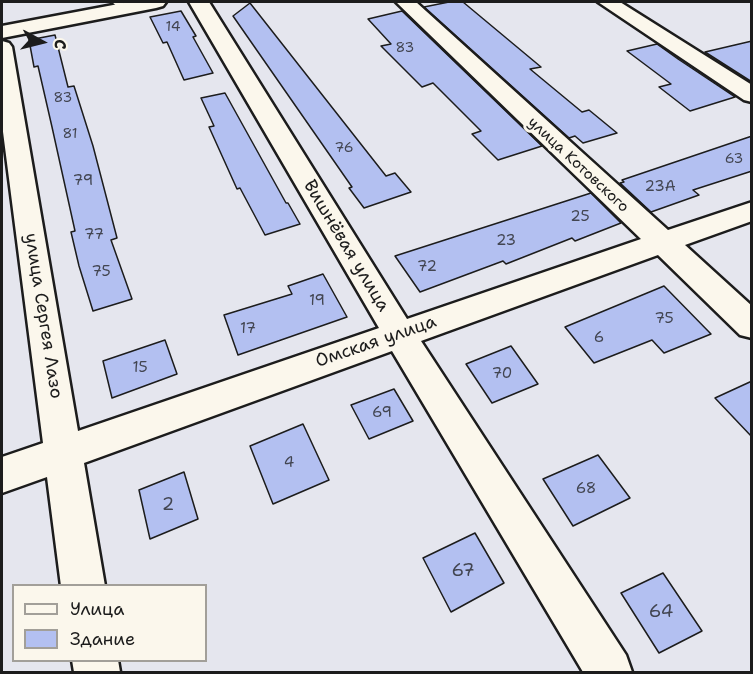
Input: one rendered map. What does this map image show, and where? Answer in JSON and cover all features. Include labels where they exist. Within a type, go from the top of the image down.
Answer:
[{"type":"street","points":[[2,32],[121,5],[156,2]]},
{"type":"street","name":"Вишнёвая улица","points":[[199,2],[399,334],[609,672]]},
{"type":"street","name":"улица Котовского","points":[[405,2],[752,326]]},
{"type":"street","points":[[608,2],[752,95]]},
{"type":"street","name":"улица Сергея Лазо","points":[[2,47],[83,584]]},
{"type":"street","name":"Омская улица","points":[[2,475],[752,211]]},
{"type":"building","points":[[463,2],[541,67],[530,69],[582,112],[589,110],[617,133],[583,143],[575,136],[569,138],[424,7]]},
{"type":"building","points":[[250,3],[386,176],[395,173],[411,192],[364,208],[349,188],[352,187],[233,16]]},
{"type":"building","points":[[181,11],[196,36],[193,37],[213,73],[184,80],[167,42],[163,43],[150,17]]},
{"type":"building","points":[[402,11],[542,146],[498,160],[472,134],[481,131],[433,83],[422,87],[381,46],[391,44],[368,19]]},
{"type":"building","points":[[55,35],[68,87],[74,86],[93,146],[117,238],[111,240],[132,299],[93,311],[79,266],[71,232],[75,231],[52,127],[38,66],[34,67],[29,40]]},
{"type":"building","points":[[752,41],[752,82],[705,52]]},
{"type":"building","points":[[657,44],[735,97],[690,111],[659,87],[671,84],[627,51]]},
{"type":"building","points":[[225,93],[300,224],[265,235],[240,188],[237,189],[209,127],[214,126],[201,98]]},
{"type":"building","points":[[752,136],[752,171],[693,190],[699,195],[651,212],[620,183],[624,182],[622,180]]},
{"type":"building","points":[[591,193],[621,223],[575,241],[572,238],[506,264],[503,261],[420,292],[395,256]]},
{"type":"building","points":[[323,274],[347,317],[238,355],[224,315],[292,294],[288,286]]},
{"type":"building","points":[[664,286],[711,334],[664,353],[652,340],[594,363],[565,327]]},
{"type":"building","points":[[165,340],[177,374],[112,398],[103,361]]},
{"type":"building","points":[[511,346],[538,384],[492,403],[466,364]]},
{"type":"building","points":[[752,381],[752,437],[715,398]]},
{"type":"building","points":[[394,389],[413,421],[369,439],[351,405]]},
{"type":"building","points":[[303,424],[329,480],[273,504],[250,446]]},
{"type":"building","points":[[598,455],[630,498],[573,526],[543,479]]},
{"type":"building","points":[[184,472],[198,519],[150,539],[139,490]]},
{"type":"building","points":[[475,533],[504,583],[451,612],[423,558]]},
{"type":"building","points":[[663,573],[702,631],[659,653],[621,593]]}]
